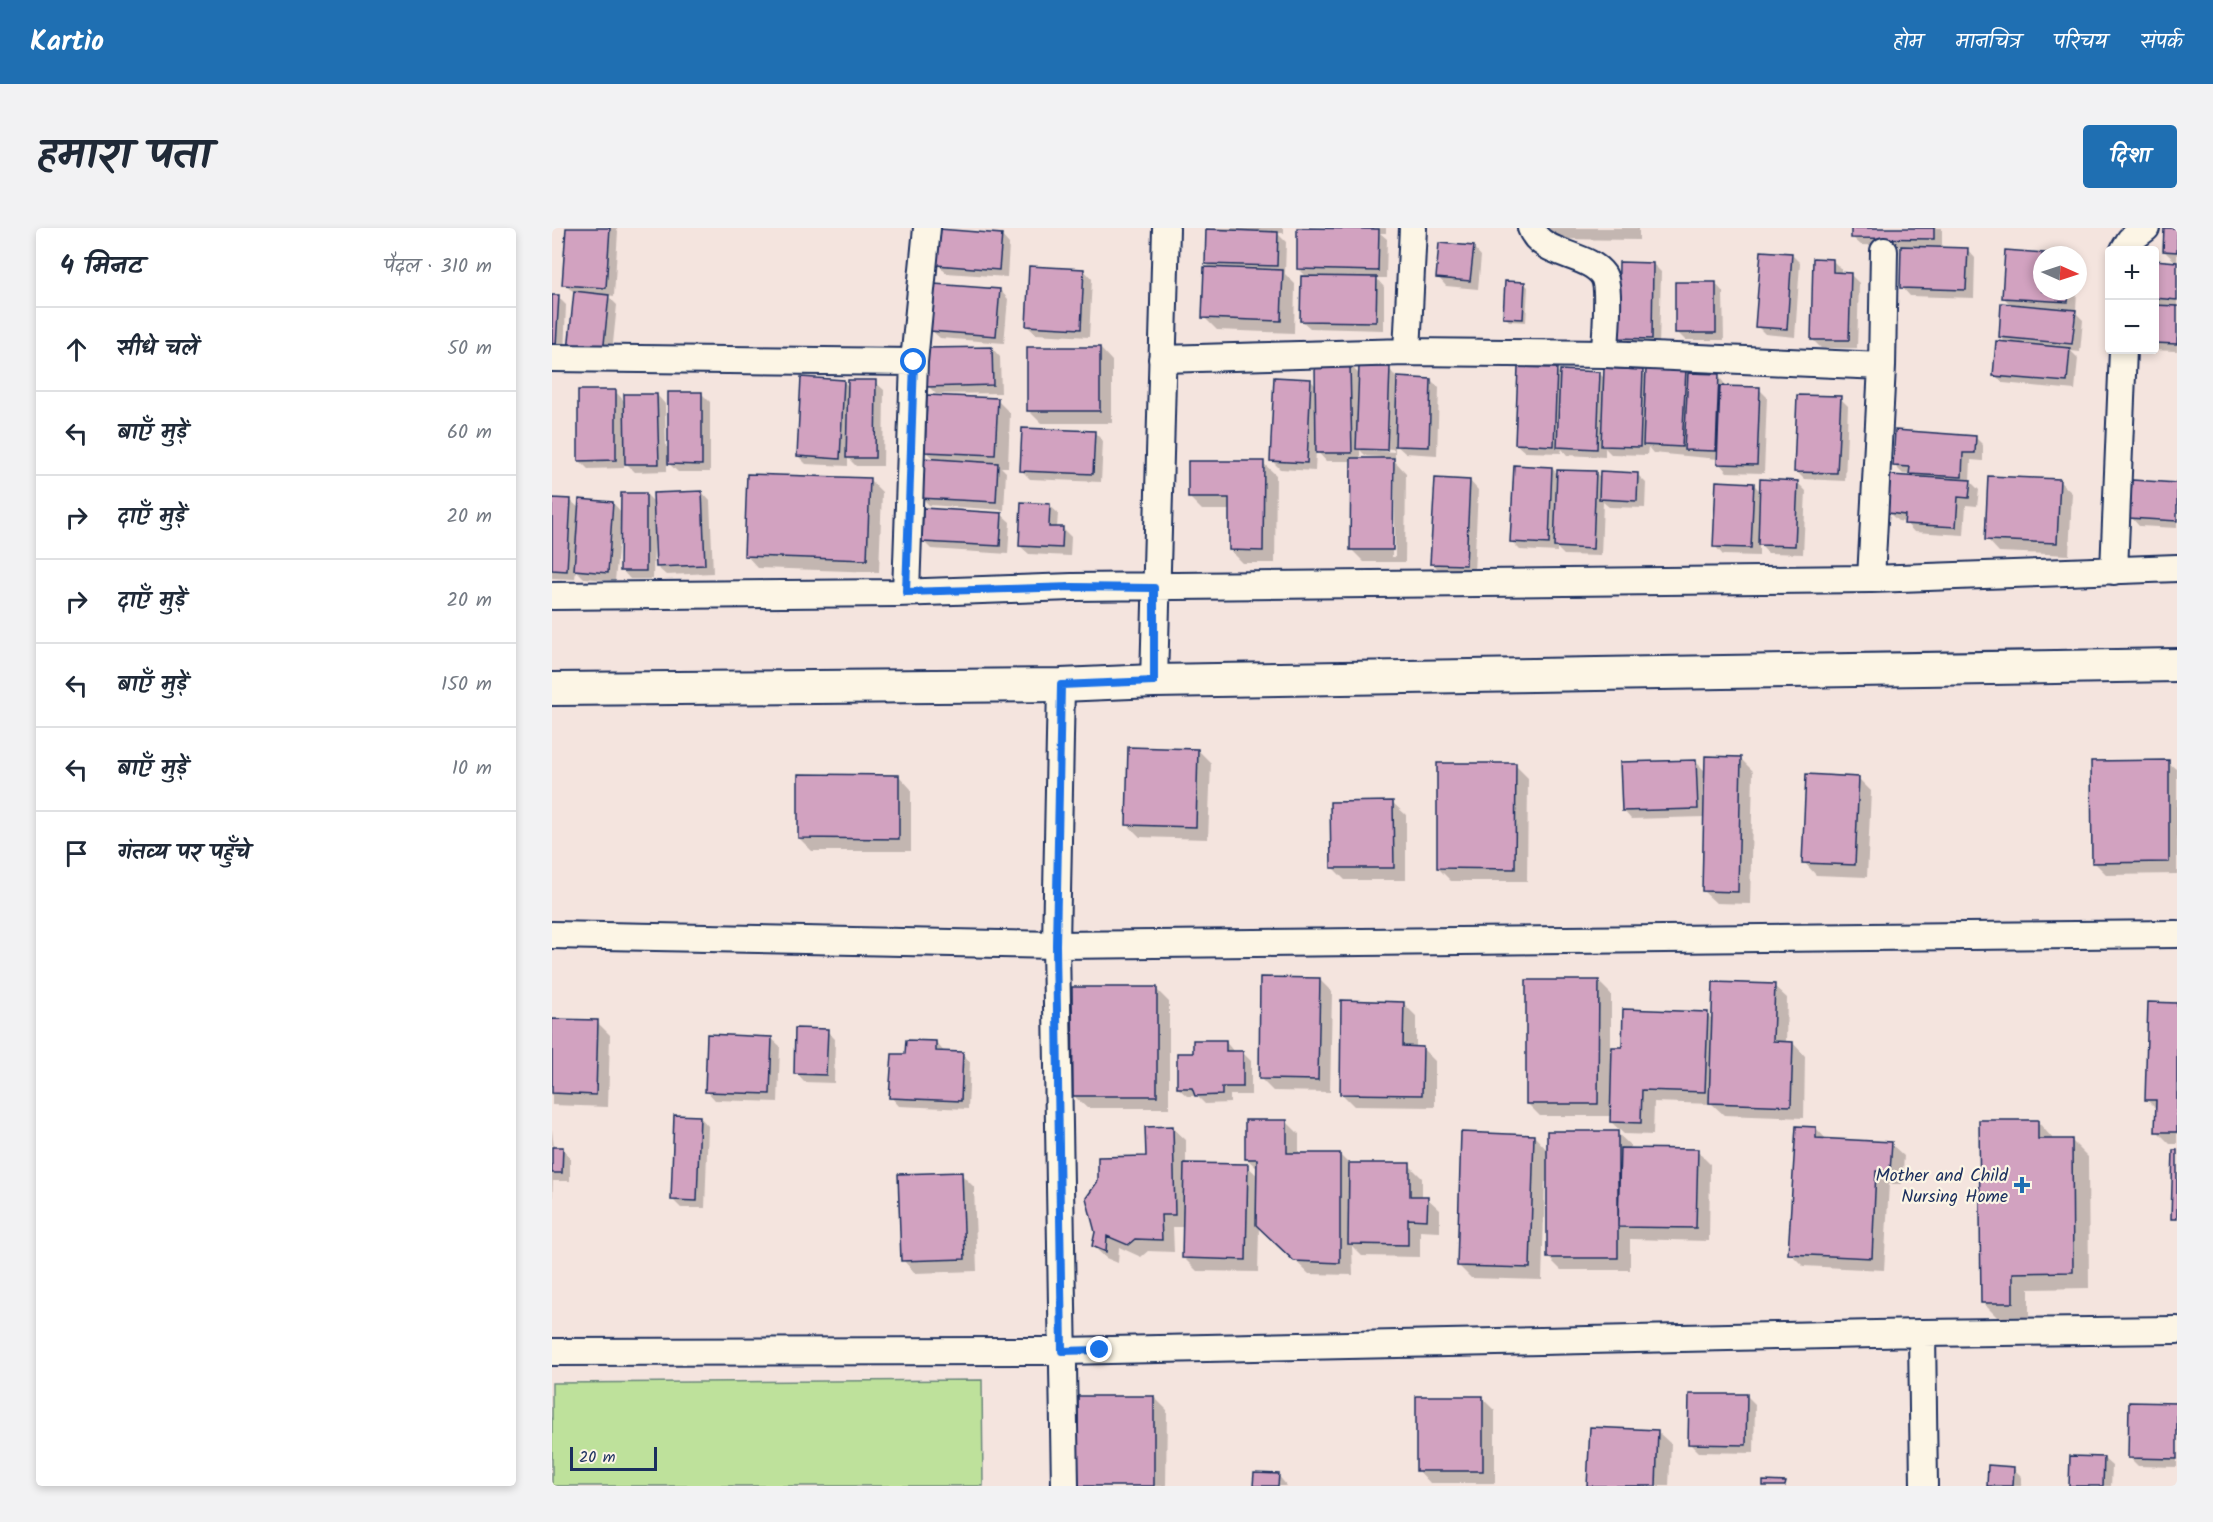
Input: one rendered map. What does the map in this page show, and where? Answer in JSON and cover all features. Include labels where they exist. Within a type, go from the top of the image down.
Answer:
[{"type":"street","points":[[906,592],[914,362],[927,228]]},
{"type":"street","points":[[1154,681],[1154,588],[1166,228]]},
{"type":"street","points":[[1407,352],[1413,228]]},
{"type":"street","points":[[1531,228],[1546,245],[1596,268],[1603,275],[1605,282],[1605,354]]},
{"type":"street","points":[[2126,246],[2130,240],[2146,228]]},
{"type":"street","points":[[1871,579],[1882,366],[1884,251]]},
{"type":"street","points":[[1162,359],[1407,352],[1605,354],[1882,366]]},
{"type":"street","points":[[2114,571],[2123,354]]},
{"type":"street","points":[[552,358],[914,362]]},
{"type":"street","points":[[552,596],[906,592],[1072,587],[1154,588],[1871,579],[2177,568]]},
{"type":"street","points":[[552,689],[1061,685],[1154,681],[2177,665]]},
{"type":"street","points":[[1061,685],[1056,945],[1065,1486]]},
{"type":"street","points":[[552,935],[1056,945],[2177,934]]},
{"type":"street","points":[[552,1352],[1062,1351],[1922,1333],[2177,1330]]},
{"type":"street","points":[[1922,1333],[1924,1486]]},
{"type":"green space","points":[[982,1380],[983,1486],[552,1486],[552,1383]]},
{"type":"building","points":[[566,228],[610,228],[606,288],[562,285]]},
{"type":"building","points":[[1297,228],[1379,229],[1378,271],[1297,269]]},
{"type":"building","points":[[1851,228],[1934,228],[1934,239],[1851,238]]},
{"type":"building","points":[[2164,228],[2177,228],[2177,252],[2163,251]]},
{"type":"building","points":[[939,229],[1002,234],[999,270],[936,265]]},
{"type":"building","points":[[1206,229],[1278,232],[1277,266],[1205,264]]},
{"type":"building","points":[[1439,243],[1474,246],[1470,281],[1436,278]]},
{"type":"building","points":[[1901,246],[1968,248],[1966,290],[1900,288]]},
{"type":"building","points":[[2005,250],[2033,252],[2033,300],[2002,298]]},
{"type":"building","points":[[1761,251],[1792,253],[1787,329],[1755,327]]},
{"type":"building","points":[[1813,258],[1833,259],[1833,272],[1851,273],[1849,340],[1811,340]]},
{"type":"building","points":[[2159,260],[2177,262],[2177,300],[2159,298]]},
{"type":"building","points":[[1619,262],[1653,263],[1652,339],[1618,338]]},
{"type":"building","points":[[1029,266],[1084,269],[1081,329],[1026,326]]},
{"type":"building","points":[[1204,267],[1283,270],[1281,321],[1202,318]]},
{"type":"building","points":[[1301,276],[1377,277],[1376,322],[1300,321]]},
{"type":"building","points":[[1505,281],[1525,282],[1523,319],[1503,318]]},
{"type":"building","points":[[1675,282],[1716,282],[1716,333],[1675,333]]},
{"type":"building","points":[[934,284],[1000,289],[996,336],[930,331]]},
{"type":"building","points":[[574,291],[609,295],[603,354],[568,351]]},
{"type":"building","points":[[552,295],[559,295],[556,346],[552,346]]},
{"type":"building","points":[[2035,300],[2068,300],[2068,302]]},
{"type":"building","points":[[2001,303],[2076,310],[2072,344],[1999,337]]},
{"type":"building","points":[[2159,305],[2177,306],[2177,344],[2159,343]]},
{"type":"building","points":[[1996,341],[2070,348],[2067,382],[1993,376]]},
{"type":"building","points":[[992,347],[993,385],[926,387],[925,348]]},
{"type":"building","points":[[1027,347],[1100,347],[1100,411],[1027,411]]},
{"type":"building","points":[[1315,364],[1350,364],[1352,453],[1316,453]]},
{"type":"building","points":[[1359,366],[1390,367],[1387,450],[1356,449]]},
{"type":"building","points":[[1518,367],[1557,368],[1554,446],[1515,444]]},
{"type":"building","points":[[1604,368],[1643,370],[1640,447],[1601,446]]},
{"type":"building","points":[[1646,368],[1686,369],[1682,447],[1643,445]]},
{"type":"building","points":[[1560,370],[1600,372],[1597,449],[1557,447]]},
{"type":"building","points":[[1688,373],[1719,374],[1716,451],[1684,450]]},
{"type":"building","points":[[801,377],[844,380],[840,459],[797,456]]},
{"type":"building","points":[[1274,377],[1311,379],[1307,463],[1270,461]]},
{"type":"building","points":[[1397,377],[1431,379],[1429,447],[1395,446]]},
{"type":"building","points":[[848,380],[876,380],[875,458],[846,458]]},
{"type":"building","points":[[1720,386],[1760,387],[1757,465],[1717,464]]},
{"type":"building","points":[[578,390],[616,390],[616,460],[578,461]]},
{"type":"building","points":[[668,392],[702,392],[702,465],[668,464]]},
{"type":"building","points":[[624,394],[657,394],[659,464],[625,464]]},
{"type":"building","points":[[927,395],[998,398],[995,455],[925,452]]},
{"type":"building","points":[[1797,395],[1841,396],[1837,473],[1794,472]]},
{"type":"building","points":[[1022,428],[1095,431],[1093,474],[1020,471]]},
{"type":"building","points":[[1895,430],[1976,436],[1975,453],[1963,453],[1962,477],[1909,474],[1910,467],[1893,466]]},
{"type":"building","points":[[921,458],[998,463],[996,502],[919,498]]},
{"type":"building","points":[[1351,458],[1394,458],[1393,550],[1350,550]]},
{"type":"building","points":[[1188,461],[1264,461],[1263,551],[1229,550],[1229,498],[1188,498]]},
{"type":"building","points":[[1514,465],[1552,467],[1549,544],[1510,542]]},
{"type":"building","points":[[1557,470],[1596,471],[1593,549],[1554,547]]},
{"type":"building","points":[[1600,471],[1638,473],[1637,501],[1599,499]]},
{"type":"building","points":[[747,474],[870,478],[867,560],[744,556]]},
{"type":"building","points":[[1890,475],[1971,480],[1969,498],[1958,497],[1956,527],[1904,524],[1905,515],[1888,513]]},
{"type":"building","points":[[1988,476],[2060,479],[2057,543],[1985,540]]},
{"type":"building","points":[[1435,478],[1470,480],[1466,565],[1430,564]]},
{"type":"building","points":[[1760,479],[1798,481],[1795,546],[1758,545]]},
{"type":"building","points":[[2132,480],[2177,483],[2177,521],[2129,518]]},
{"type":"building","points":[[1716,481],[1754,483],[1751,548],[1713,547]]},
{"type":"building","points":[[702,491],[705,565],[656,567],[653,493]]},
{"type":"building","points":[[621,493],[646,493],[646,571],[620,571]]},
{"type":"building","points":[[552,498],[571,499],[567,571],[552,570]]},
{"type":"building","points":[[579,499],[613,502],[608,573],[574,570]]},
{"type":"building","points":[[1021,502],[1050,504],[1049,527],[1063,527],[1062,548],[1019,546]]},
{"type":"building","points":[[923,508],[1002,513],[1000,546],[922,542]]},
{"type":"building","points":[[1128,747],[1198,749],[1196,827],[1126,825]]},
{"type":"building","points":[[1705,756],[1741,757],[1738,892],[1702,891]]},
{"type":"building","points":[[1696,760],[1698,809],[1622,811],[1620,762]]},
{"type":"building","points":[[2169,760],[2169,862],[2092,863],[2091,761]]},
{"type":"building","points":[[1437,763],[1516,763],[1515,869],[1437,868]]},
{"type":"building","points":[[798,774],[899,775],[899,839],[798,838]]},
{"type":"building","points":[[1806,774],[1859,777],[1855,865],[1802,863]]},
{"type":"building","points":[[1393,801],[1394,868],[1331,868],[1330,802]]},
{"type":"building","points":[[1260,977],[1320,978],[1318,1080],[1259,1079]]},
{"type":"building","points":[[1526,980],[1599,980],[1598,1104],[1526,1104]]},
{"type":"building","points":[[1713,982],[1775,984],[1773,1041],[1793,1042],[1791,1106],[1709,1103]]},
{"type":"building","points":[[1072,987],[1157,987],[1157,1096],[1073,1096]]},
{"type":"building","points":[[1341,1000],[1404,1002],[1403,1046],[1423,1047],[1422,1095],[1340,1094]]},
{"type":"building","points":[[2148,1002],[2177,1003],[2177,1132],[2155,1132],[2156,1100],[2145,1100]]},
{"type":"building","points":[[1623,1009],[1708,1012],[1705,1092],[1642,1090],[1641,1123],[1610,1122],[1612,1047],[1622,1047]]},
{"type":"building","points":[[552,1019],[598,1020],[596,1095],[552,1093]]},
{"type":"building","points":[[795,1028],[828,1029],[826,1075],[794,1074]]},
{"type":"building","points":[[707,1034],[772,1037],[770,1094],[705,1092]]},
{"type":"building","points":[[906,1040],[936,1041],[936,1051],[963,1052],[961,1101],[889,1098],[892,1054],[905,1054]]},
{"type":"building","points":[[1193,1040],[1226,1040],[1226,1051],[1243,1051],[1243,1087],[1222,1087],[1222,1095],[1195,1096],[1192,1088],[1177,1088],[1177,1053],[1193,1053]]},
{"type":"building","points":[[674,1115],[700,1116],[697,1201],[671,1200]]},
{"type":"building","points":[[1245,1120],[1287,1120],[1287,1153],[1340,1153],[1340,1263],[1294,1261],[1256,1225],[1257,1159],[1245,1159]]},
{"type":"building","points":[[1979,1120],[2038,1120],[2038,1139],[2072,1139],[2073,1272],[2013,1273],[2013,1303],[1981,1303]]},
{"type":"building","points":[[1173,1126],[1175,1215],[1161,1215],[1162,1240],[1135,1239],[1128,1245],[1107,1236],[1106,1252],[1092,1246],[1095,1232],[1086,1198],[1098,1181],[1098,1157],[1146,1156],[1145,1127]]},
{"type":"building","points":[[1796,1126],[1816,1127],[1816,1138],[1892,1142],[1890,1172],[1876,1171],[1872,1258],[1788,1254]]},
{"type":"building","points":[[1547,1131],[1618,1131],[1618,1258],[1547,1258]]},
{"type":"building","points":[[1461,1132],[1534,1135],[1530,1268],[1457,1266]]},
{"type":"building","points":[[552,1147],[563,1147],[562,1173],[552,1173]]},
{"type":"building","points":[[1620,1148],[1698,1149],[1696,1228],[1618,1227]]},
{"type":"building","points":[[2173,1150],[2177,1150],[2177,1219],[2171,1219]]},
{"type":"building","points":[[1184,1163],[1248,1164],[1246,1260],[1182,1258]]},
{"type":"building","points":[[1349,1163],[1410,1163],[1410,1196],[1428,1196],[1427,1220],[1408,1219],[1408,1245],[1348,1244]]},
{"type":"building","points":[[962,1172],[965,1259],[901,1261],[898,1174]]},
{"type":"building","points":[[1689,1394],[1747,1394],[1746,1445],[1688,1444]]},
{"type":"building","points":[[1078,1396],[1154,1396],[1154,1486],[1078,1486]]},
{"type":"building","points":[[1416,1396],[1483,1396],[1483,1471],[1416,1471]]},
{"type":"building","points":[[2129,1402],[2177,1403],[2177,1459],[2128,1458]]},
{"type":"building","points":[[1590,1427],[1658,1430],[1656,1486],[1587,1486]]},
{"type":"building","points":[[2070,1456],[2104,1457],[2103,1486],[2069,1486]]},
{"type":"building","points":[[1988,1465],[2014,1467],[2013,1486],[1987,1486]]},
{"type":"building","points":[[1254,1473],[1279,1474],[1278,1486],[1253,1486]]},
{"type":"building","points":[[1763,1481],[1786,1482],[1785,1486],[1763,1486]]},
{"type":"place","name":"Mother and Child Nursing Home","points":[[2022,1185]]},
{"type":"route","points":[[914,362],[906,592],[1072,587],[1154,588],[1154,681],[1061,685],[1056,945],[1062,1351],[1100,1350]]}]
